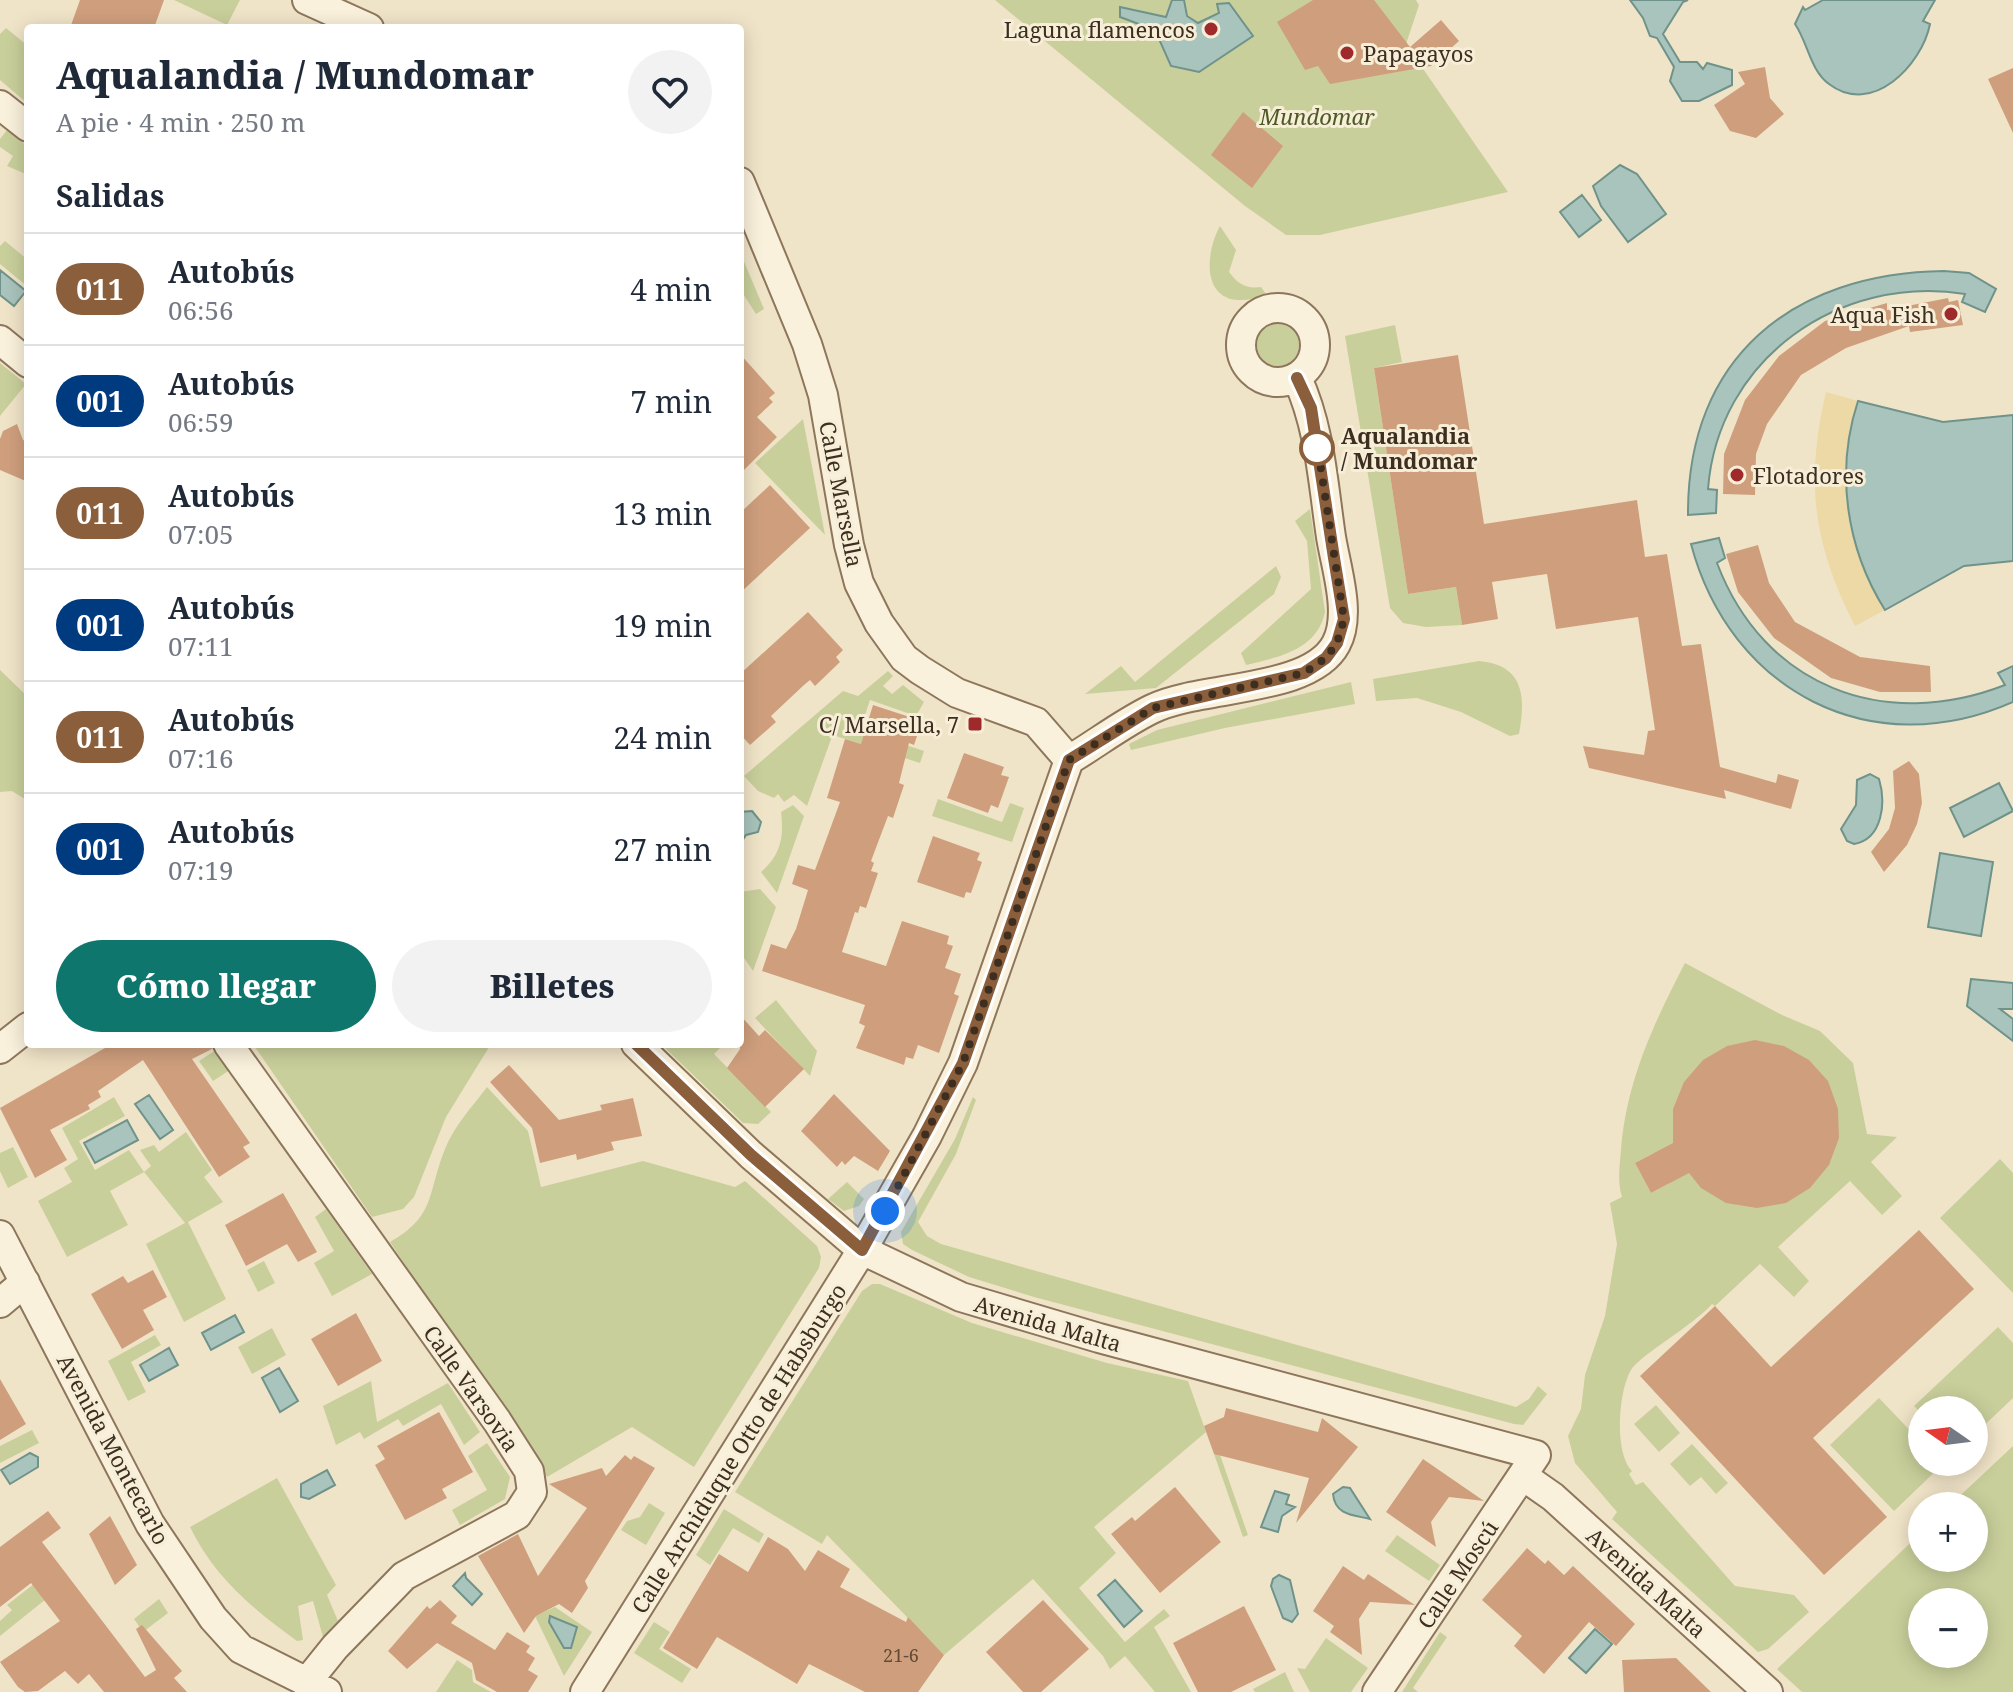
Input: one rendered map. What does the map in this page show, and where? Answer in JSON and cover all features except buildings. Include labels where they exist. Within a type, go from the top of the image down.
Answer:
[{"type":"street","points":[[307,0],[360,24]]},
{"type":"street","points":[[0,105],[24,124]]},
{"type":"street","name":"Calle Marsella","points":[[744,192],[807,344],[823,395],[849,545],[859,583],[879,623],[904,658],[920,670],[957,693],[1036,722],[1069,760]]},
{"type":"street","points":[[0,340],[24,360]]},
{"type":"street","points":[[1069,760],[1153,708],[1304,673],[1326,658],[1337,643],[1344,619],[1311,408],[1297,378]]},
{"type":"street","name":"Calle Archiduque Otto de Habsburgo","points":[[585,1692],[862,1250],[963,1063],[1069,760]]},
{"type":"street","points":[[0,1049],[24,1030]]},
{"type":"street","name":"Calle Varsovia","points":[[231,1048],[497,1421],[529,1471],[532,1492],[517,1515],[404,1576],[335,1647],[316,1687]]},
{"type":"street","name":"Avenida Malta","points":[[640,1048],[751,1155],[862,1250],[961,1297],[1530,1466],[1553,1497],[1768,1692]]},
{"type":"street","name":"Avenida Montecarlo","points":[[0,1235],[150,1524],[213,1618],[241,1649],[316,1687]]},
{"type":"street","points":[[0,1303],[25,1282]]},
{"type":"street","name":"Calle Moscú","points":[[1377,1692],[1530,1466]]},
{"type":"green space","points":[[174,0],[240,0],[225,24]]},
{"type":"green space","name":"Mundomar","points":[[995,0],[1416,0],[1419,5],[1406,44],[1508,192],[1320,235],[1286,235],[1245,206]]},
{"type":"green space","points":[[6,28],[24,43],[24,101],[0,80],[0,34]]},
{"type":"green space","points":[[7,130],[24,144],[24,173],[7,166],[13,156],[0,147],[0,139]]},
{"type":"green space","points":[[1220,226],[1236,250],[1229,272],[1243,285],[1261,287],[1268,297],[1230,299],[1214,286],[1210,255]]},
{"type":"green space","points":[[5,241],[24,257],[24,284],[0,264],[0,246]]},
{"type":"green space","points":[[744,262],[764,309],[756,314],[744,295]]},
{"type":"green space","points":[[1278,324],[1293,330],[1299,345],[1293,360],[1278,366],[1263,360],[1257,345],[1263,330]]},
{"type":"green space","points":[[1395,325],[1402,362],[1374,368],[1408,594],[1456,587],[1462,625],[1426,627],[1403,623],[1390,608],[1345,336]]},
{"type":"green space","points":[[0,363],[24,382],[24,386],[0,416]]},
{"type":"green space","points":[[803,419],[825,535],[755,463]]},
{"type":"green space","points":[[1310,509],[1325,612],[1321,625],[1295,650],[1246,665],[1241,653],[1311,589],[1307,541],[1295,521]]},
{"type":"green space","points":[[1276,566],[1281,577],[1274,594],[1156,688],[1085,694],[1121,666],[1135,682]]},
{"type":"green space","points":[[1479,661],[1505,669],[1518,685],[1522,707],[1519,734],[1510,736],[1461,712],[1417,698],[1376,701],[1373,679]]},
{"type":"green space","points":[[0,670],[24,693],[24,798],[12,791],[0,792]]},
{"type":"green space","points":[[888,671],[893,676],[883,686],[892,694],[903,685],[924,702],[916,716],[870,700],[860,730],[924,751],[920,763],[836,736],[838,729],[835,728],[807,806],[794,795],[784,802],[778,794],[774,798],[758,791],[744,776],[843,691],[858,696]]},
{"type":"green space","points":[[1351,682],[1355,704],[1225,728],[1131,750],[1129,744],[1157,730]]},
{"type":"green space","points":[[938,799],[1002,822],[1010,803],[1024,808],[1012,842],[932,816]]},
{"type":"green space","points":[[793,805],[804,816],[777,893],[761,872],[780,845],[781,812]]},
{"type":"green space","points":[[760,889],[776,907],[753,971],[744,958],[744,891]]},
{"type":"green space","points":[[1685,963],[1782,1015],[1820,1031],[1853,1063],[1867,1134],[1897,1137],[1871,1162],[1902,1196],[1882,1215],[1850,1181],[1778,1247],[1809,1281],[1794,1297],[1760,1264],[1715,1306],[1712,1304],[1636,1364],[1623,1393],[1620,1437],[1622,1451],[1632,1471],[1629,1474],[1636,1485],[1643,1482],[1735,1586],[1794,1595],[1809,1612],[1768,1649],[1758,1652],[1612,1519],[1617,1512],[1575,1463],[1568,1436],[1581,1409],[1585,1375],[1605,1316],[1617,1244],[1610,1203],[1622,1197],[1620,1167],[1629,1099],[1653,1030]],"holes":[[[1654,1153],[1670,1183],[1651,1193],[1635,1163]]]},
{"type":"green space","points":[[776,1000],[817,1051],[810,1076],[755,1018]]},
{"type":"green space","points":[[256,1048],[489,1048],[446,1117],[414,1197],[403,1209],[372,1217]]},
{"type":"green space","points":[[665,1048],[720,1048],[714,1054],[771,1112],[758,1124],[743,1123]]},
{"type":"green space","points":[[216,1050],[230,1070],[213,1081],[199,1061]]},
{"type":"green space","points":[[487,1087],[528,1131],[541,1187],[643,1161],[735,1187],[745,1181],[817,1246],[821,1257],[819,1268],[694,1467],[632,1427],[547,1477],[390,1242],[423,1213],[449,1141]]},
{"type":"green space","points":[[114,1097],[125,1116],[79,1141],[95,1170],[129,1150],[144,1172],[110,1191],[128,1225],[67,1257],[38,1201],[72,1182],[64,1168],[78,1159],[62,1128]]},
{"type":"green space","points":[[973,1097],[976,1100],[956,1154],[918,1222],[927,1236],[941,1244],[1516,1407],[1529,1399],[1538,1386],[1547,1394],[1523,1425],[1514,1424],[1034,1297],[969,1277],[912,1250],[903,1244],[901,1232],[955,1139]]},
{"type":"green space","points":[[186,1132],[212,1170],[204,1177],[223,1202],[188,1222],[226,1299],[184,1322],[146,1244],[185,1223],[144,1172],[151,1166],[140,1150],[154,1145],[159,1152]]},
{"type":"green space","points":[[13,1147],[28,1177],[8,1188],[0,1171],[0,1153]]},
{"type":"green space","points":[[2000,1159],[2013,1173],[2013,1293],[1940,1218]]},
{"type":"green space","points":[[847,1182],[864,1199],[859,1206],[844,1211],[828,1199]]},
{"type":"green space","points":[[326,1209],[372,1274],[332,1296],[314,1263],[334,1251],[315,1217]]},
{"type":"green space","points":[[264,1261],[275,1283],[258,1292],[247,1270]]},
{"type":"green space","points":[[872,1284],[880,1284],[972,1323],[1107,1363],[1188,1381],[1206,1432],[1094,1527],[1116,1553],[1079,1588],[1125,1642],[1164,1609],[1170,1616],[1154,1627],[1191,1692],[1155,1692],[1125,1656],[1110,1669],[1103,1656],[1033,1579],[944,1655],[827,1535],[822,1544],[735,1492],[862,1291]]},
{"type":"green space","points":[[1998,1327],[2013,1343],[2013,1398],[1988,1422],[1988,1396],[1925,1396]]},
{"type":"green space","points":[[272,1328],[286,1355],[252,1374],[238,1347]]},
{"type":"green space","points":[[155,1335],[161,1345],[131,1362],[146,1392],[128,1401],[108,1361]]},
{"type":"green space","points":[[371,1381],[377,1422],[448,1383],[480,1432],[464,1445],[441,1404],[403,1426],[398,1419],[364,1439],[360,1432],[336,1445],[323,1406]]},
{"type":"green space","points":[[1879,1398],[1908,1428],[1908,1476],[1931,1476],[1914,1492],[1908,1492],[1908,1498],[1894,1511],[1830,1445]]},
{"type":"green space","points":[[1656,1405],[1680,1433],[1659,1452],[1634,1424]]},
{"type":"green space","points":[[32,1430],[39,1443],[0,1463],[0,1446]]},
{"type":"green space","points":[[487,1443],[510,1477],[505,1499],[460,1525],[452,1510],[487,1490],[468,1456]]},
{"type":"green space","points":[[1692,1444],[1728,1483],[1716,1494],[1701,1477],[1690,1486],[1670,1464]]},
{"type":"green space","points":[[2013,1446],[2013,1692],[1802,1692],[1777,1669],[1908,1545],[1908,1572],[1988,1572],[1988,1492],[1964,1492],[1981,1476],[1988,1476],[1988,1469]]},
{"type":"green space","points":[[1219,1452],[1248,1535],[1243,1537],[1214,1454]]},
{"type":"green space","points":[[277,1478],[336,1585],[327,1595],[338,1621],[323,1637],[313,1601],[298,1606],[303,1640],[297,1641],[265,1617],[223,1577],[190,1527]]},
{"type":"green space","points":[[649,1503],[665,1513],[646,1545],[621,1530],[627,1521],[640,1517]]},
{"type":"green space","points":[[724,1509],[764,1534],[759,1543],[733,1528],[710,1565],[696,1555]]},
{"type":"green space","points":[[1397,1535],[1440,1565],[1429,1581],[1385,1551]]},
{"type":"green space","points":[[39,1580],[51,1595],[0,1636],[0,1621],[12,1610],[7,1605]]},
{"type":"green space","points":[[159,1599],[168,1613],[143,1632],[134,1619]]},
{"type":"green space","points":[[555,1607],[592,1632],[564,1676],[535,1616]]},
{"type":"green space","points":[[654,1622],[670,1632],[659,1649],[691,1669],[682,1683],[634,1653]]},
{"type":"green space","points":[[1440,1632],[1447,1637],[1413,1688],[1418,1692],[1402,1692]]},
{"type":"green space","points":[[1326,1638],[1368,1668],[1351,1692],[1310,1692],[1297,1668],[1305,1669]]},
{"type":"green space","points":[[457,1660],[472,1670],[473,1682],[491,1692],[436,1692]]},
{"type":"green space","points":[[1285,1672],[1294,1692],[1255,1692],[1253,1689]]},
{"type":"sand","points":[[1826,392],[1858,401],[1847,454],[1848,508],[1861,561],[1885,610],[1855,626],[1830,568],[1817,512],[1816,455]]},
{"type":"water","name":"Laguna flamencos","points":[[1172,0],[1184,0],[1187,16],[1198,23],[1219,13],[1217,4],[1229,3],[1253,36],[1199,72],[1171,66],[1155,30],[1120,17],[1120,7],[1166,17]]},
{"type":"water","points":[[1630,0],[1688,0],[1683,2],[1663,34],[1680,62],[1697,62],[1703,69],[1707,63],[1732,70],[1732,85],[1699,101],[1682,101],[1670,81],[1674,67],[1657,38],[1650,36],[1643,18]]},
{"type":"water","points":[[1823,0],[1935,0],[1923,21],[1930,24],[1925,40],[1906,70],[1893,82],[1862,94],[1845,93],[1823,78],[1813,64],[1795,24],[1803,7],[1805,10]]},
{"type":"water","points":[[1620,165],[1637,174],[1666,214],[1628,242],[1601,206],[1593,186]]},
{"type":"water","points":[[1582,195],[1601,220],[1579,237],[1560,212]]},
{"type":"water","points":[[0,270],[24,289],[24,294],[14,306],[0,295]]},
{"type":"water","points":[[1944,271],[1969,273],[1996,289],[1985,312],[1962,302],[1965,294],[1918,291],[1873,298],[1831,313],[1793,335],[1760,365],[1735,401],[1717,442],[1708,489],[1717,490],[1716,513],[1688,515],[1693,459],[1706,410],[1729,369],[1759,334],[1796,307],[1840,288],[1890,276]]},
{"type":"water","points":[[1858,401],[1943,422],[2013,415],[2013,561],[1964,566],[1885,610],[1861,561],[1848,508],[1847,454]]},
{"type":"water","points":[[1719,538],[1725,558],[1717,563],[1738,606],[1765,641],[1797,668],[1833,688],[1873,700],[1916,703],[1960,698],[2005,685],[1998,673],[2013,666],[2013,702],[1960,719],[1908,725],[1859,718],[1813,702],[1773,675],[1738,640],[1710,596],[1691,544]]},
{"type":"water","points":[[1870,774],[1879,779],[1882,798],[1880,818],[1871,835],[1854,844],[1847,841],[1841,829],[1856,805],[1857,780]]},
{"type":"water","points":[[1999,783],[2013,811],[1964,837],[1950,808]]},
{"type":"water","points":[[752,811],[761,822],[758,832],[744,838],[744,812]]},
{"type":"water","points":[[1940,853],[1993,862],[1981,936],[1928,927]]},
{"type":"water","points":[[1971,979],[2013,983],[2013,1009],[2000,1009],[2013,1019],[2013,1041],[1967,1006]]},
{"type":"water","points":[[149,1095],[173,1130],[160,1139],[135,1104]]},
{"type":"water","points":[[127,1120],[138,1140],[95,1163],[84,1143]]},
{"type":"water","points":[[235,1315],[244,1332],[211,1350],[202,1333]]},
{"type":"water","points":[[169,1348],[178,1365],[149,1381],[140,1365]]},
{"type":"water","points":[[279,1368],[298,1401],[280,1412],[262,1378]]},
{"type":"water","points":[[30,1453],[38,1457],[38,1467],[10,1484],[1,1470]]},
{"type":"water","points":[[327,1470],[335,1485],[309,1499],[301,1497],[301,1484]]},
{"type":"water","points":[[1343,1487],[1350,1488],[1370,1519],[1347,1513],[1338,1507],[1333,1494]]},
{"type":"water","points":[[1275,1491],[1289,1495],[1286,1504],[1295,1507],[1282,1516],[1278,1532],[1261,1527]]},
{"type":"water","points":[[465,1573],[482,1594],[472,1605],[453,1586]]},
{"type":"water","points":[[1279,1575],[1290,1580],[1298,1614],[1292,1622],[1283,1618],[1271,1586],[1273,1579]]},
{"type":"water","points":[[1115,1580],[1142,1611],[1124,1627],[1098,1595]]},
{"type":"water","points":[[550,1616],[577,1627],[571,1648],[564,1648],[549,1622]]},
{"type":"water","points":[[1595,1629],[1612,1644],[1586,1673],[1569,1658]]},
{"type":"bus line","name":"011","points":[[640,1048],[751,1155],[862,1250],[927,1136],[963,1063],[1069,760],[1153,708],[1304,673],[1326,658],[1337,643],[1344,619],[1311,408],[1297,378]]},
{"type":"place","name":"Laguna flamencos","points":[[1211,29]]},
{"type":"place","name":"Papagayos","points":[[1347,53]]},
{"type":"place","name":"Aqua Fish","points":[[1951,314]]},
{"type":"place","name":"Aqualandia / Mundomar","points":[[1317,448]]},
{"type":"place","name":"Flotadores","points":[[1737,475]]},
{"type":"place","name":"C/ Marsella, 7","points":[[975,724]]},
{"type":"route","points":[[885,1211],[963,1063],[1069,760],[1153,708],[1304,673],[1326,658],[1337,643],[1344,619],[1316,437],[1317,448]]}]
